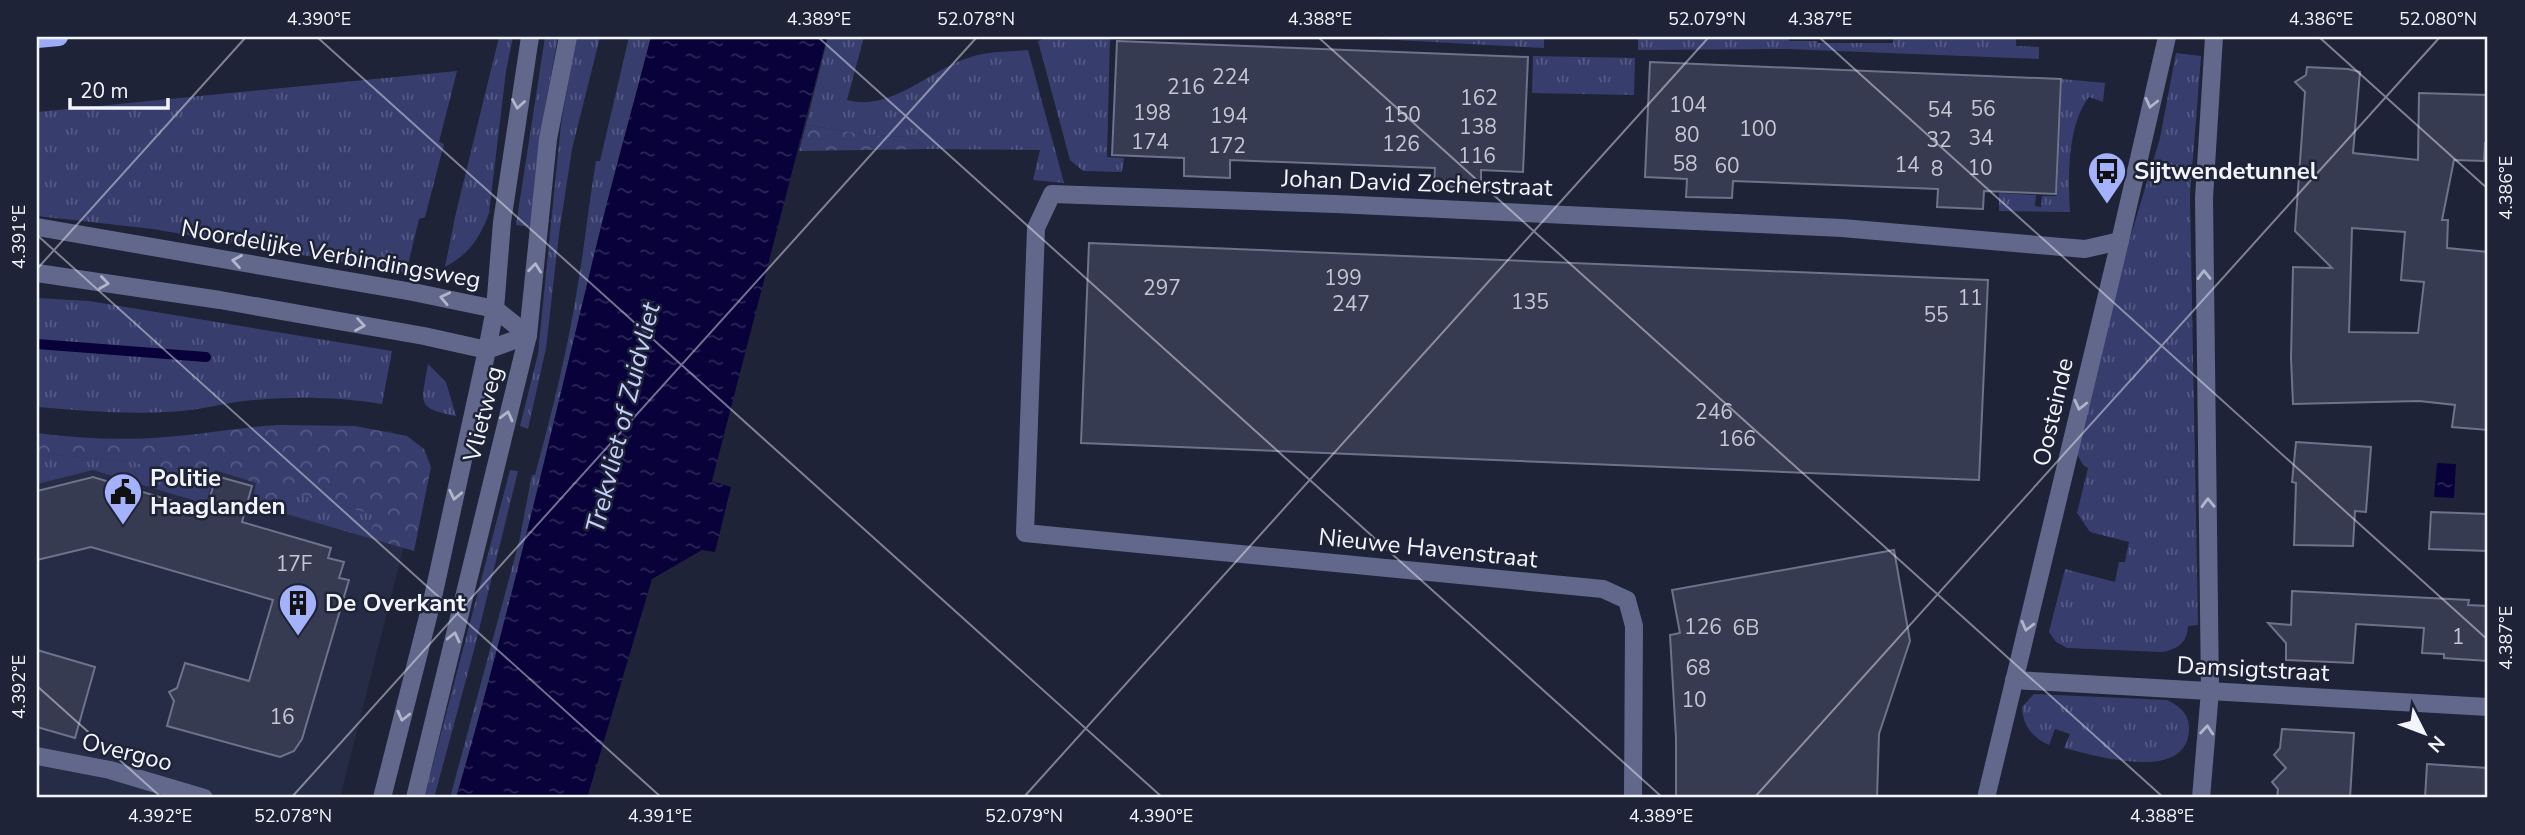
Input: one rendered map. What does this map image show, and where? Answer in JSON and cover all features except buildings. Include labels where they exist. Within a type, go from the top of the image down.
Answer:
[{"type":"main road","points":[[37,39],[59,37]]},
{"type":"street","name":"Vlietweg","points":[[382,798],[433,597],[495,309],[502,222],[530,37]]},
{"type":"street","name":"Vlietweg","points":[[415,798],[528,335],[548,139],[568,37]]},
{"type":"street","name":"Oosteinde","points":[[1986,798],[2167,37]]},
{"type":"street","points":[[2201,798],[2210,691],[2204,198],[2214,37]]},
{"type":"street","name":"Johan David Zocherstraat","points":[[1025,533],[1036,228],[1052,194],[1842,228],[2085,249],[2120,241]]},
{"type":"street","name":"Noordelijke Verbindingsweg","points":[[37,227],[413,292],[495,309],[528,335]]},
{"type":"street","points":[[37,273],[220,300],[424,336],[487,350],[528,335]]},
{"type":"street","name":"Nieuwe Havenstraat","points":[[1025,533],[1603,589],[1627,600],[1634,625],[1633,798]]},
{"type":"street","name":"Damsigtstraat","points":[[2014,680],[2488,707]]},
{"type":"street","name":"Overgoo","points":[[37,756],[110,770],[204,798]]},
{"type":"shaded area","points":[[329,431],[391,431],[427,455],[340,798],[37,798],[37,441],[94,446]]},
{"type":"green space","points":[[499,37],[513,37],[506,71],[489,213],[473,244],[461,257],[445,267],[455,217]]},
{"type":"green space","points":[[545,37],[558,37],[543,119],[532,227],[516,225]]},
{"type":"green space","points":[[576,37],[600,37],[572,149],[546,348],[528,429],[520,426],[538,354],[561,124]]},
{"type":"green space","points":[[629,37],[651,37],[605,210],[493,666],[456,798],[450,798],[519,542],[532,475],[535,475],[559,380],[574,308],[596,161],[600,161]]},
{"type":"green space","points":[[828,37],[864,37],[847,100],[863,102],[894,95],[968,58],[1028,50],[1064,183],[1033,180],[1040,150],[927,149],[909,137],[869,135],[806,125]]},
{"type":"green space","points":[[1049,37],[1110,37],[1107,157],[1124,158],[1122,172],[1083,171],[1070,160],[1038,41]]},
{"type":"green space","points":[[1340,37],[1544,37],[1544,48]]},
{"type":"green space","points":[[1638,37],[1788,37],[1789,41],[1818,43],[1893,43],[1893,37],[2016,37],[2016,46],[2039,47],[2039,59],[1787,49],[1638,50]]},
{"type":"green space","points":[[2176,53],[2201,56],[2190,195],[2198,625],[2188,626],[2186,637],[2181,644],[2162,652],[2067,648],[2056,642],[2049,632],[2065,569],[2115,582],[2119,562],[2125,562],[2129,542],[2090,532],[2077,513],[2088,468],[2077,454],[2129,242],[2160,138]]},
{"type":"green space","points":[[1533,56],[1635,58],[1634,95],[1532,93]]},
{"type":"green space","points":[[457,71],[439,142],[444,144],[425,217],[419,219],[406,273],[153,229],[37,216],[37,112]]},
{"type":"green space","points":[[2062,79],[2105,83],[2103,102],[2089,97],[2076,122],[2069,168],[2070,212],[1999,211],[1999,193],[2036,195],[2035,206],[2041,207],[2042,196],[2057,196]]},
{"type":"green space","points":[[806,125],[869,135],[909,137],[927,149],[799,151]]},
{"type":"green space","points":[[37,298],[89,301],[392,351],[382,404],[346,399],[290,398],[146,413],[37,407]]},
{"type":"green space","points":[[428,364],[446,382],[456,416],[433,410],[424,401]]},
{"type":"green space","points":[[278,425],[355,426],[407,436],[424,449],[431,467],[414,551],[369,538],[376,515],[296,494],[252,504],[256,483],[215,470],[165,470],[129,461],[44,454],[37,457],[37,433],[124,439]]},
{"type":"green space","points":[[44,454],[129,461],[165,470],[215,470],[206,504],[93,470],[37,484],[37,457]]},
{"type":"green space","points":[[510,470],[518,471],[474,650],[434,798],[424,798]]},
{"type":"green space","points":[[296,494],[377,515],[369,538],[252,504]]},
{"type":"green space","points":[[2034,694],[2167,700],[2179,707],[2187,717],[2189,727],[2185,745],[2174,755],[2158,761],[2139,762],[2064,748],[2070,734],[2055,729],[2049,745],[2033,734],[2024,720],[2022,707]]},
{"type":"water","name":"Trekvliet of Zuidvliet","points":[[651,37],[827,37],[712,481],[731,487],[715,552],[702,550],[652,579],[587,798],[456,798],[510,600],[605,210]]},
{"type":"water","points":[[2437,463],[2456,464],[2454,498],[2434,497]]},
{"type":"waterway","points":[[37,344],[206,357]]},
{"type":"place","name":"Sijtwendetunnel","points":[[2107,205]]},
{"type":"place","name":"Politie Haaglanden","points":[[123,526]]},
{"type":"place","name":"De Overkant","points":[[298,637]]}]
